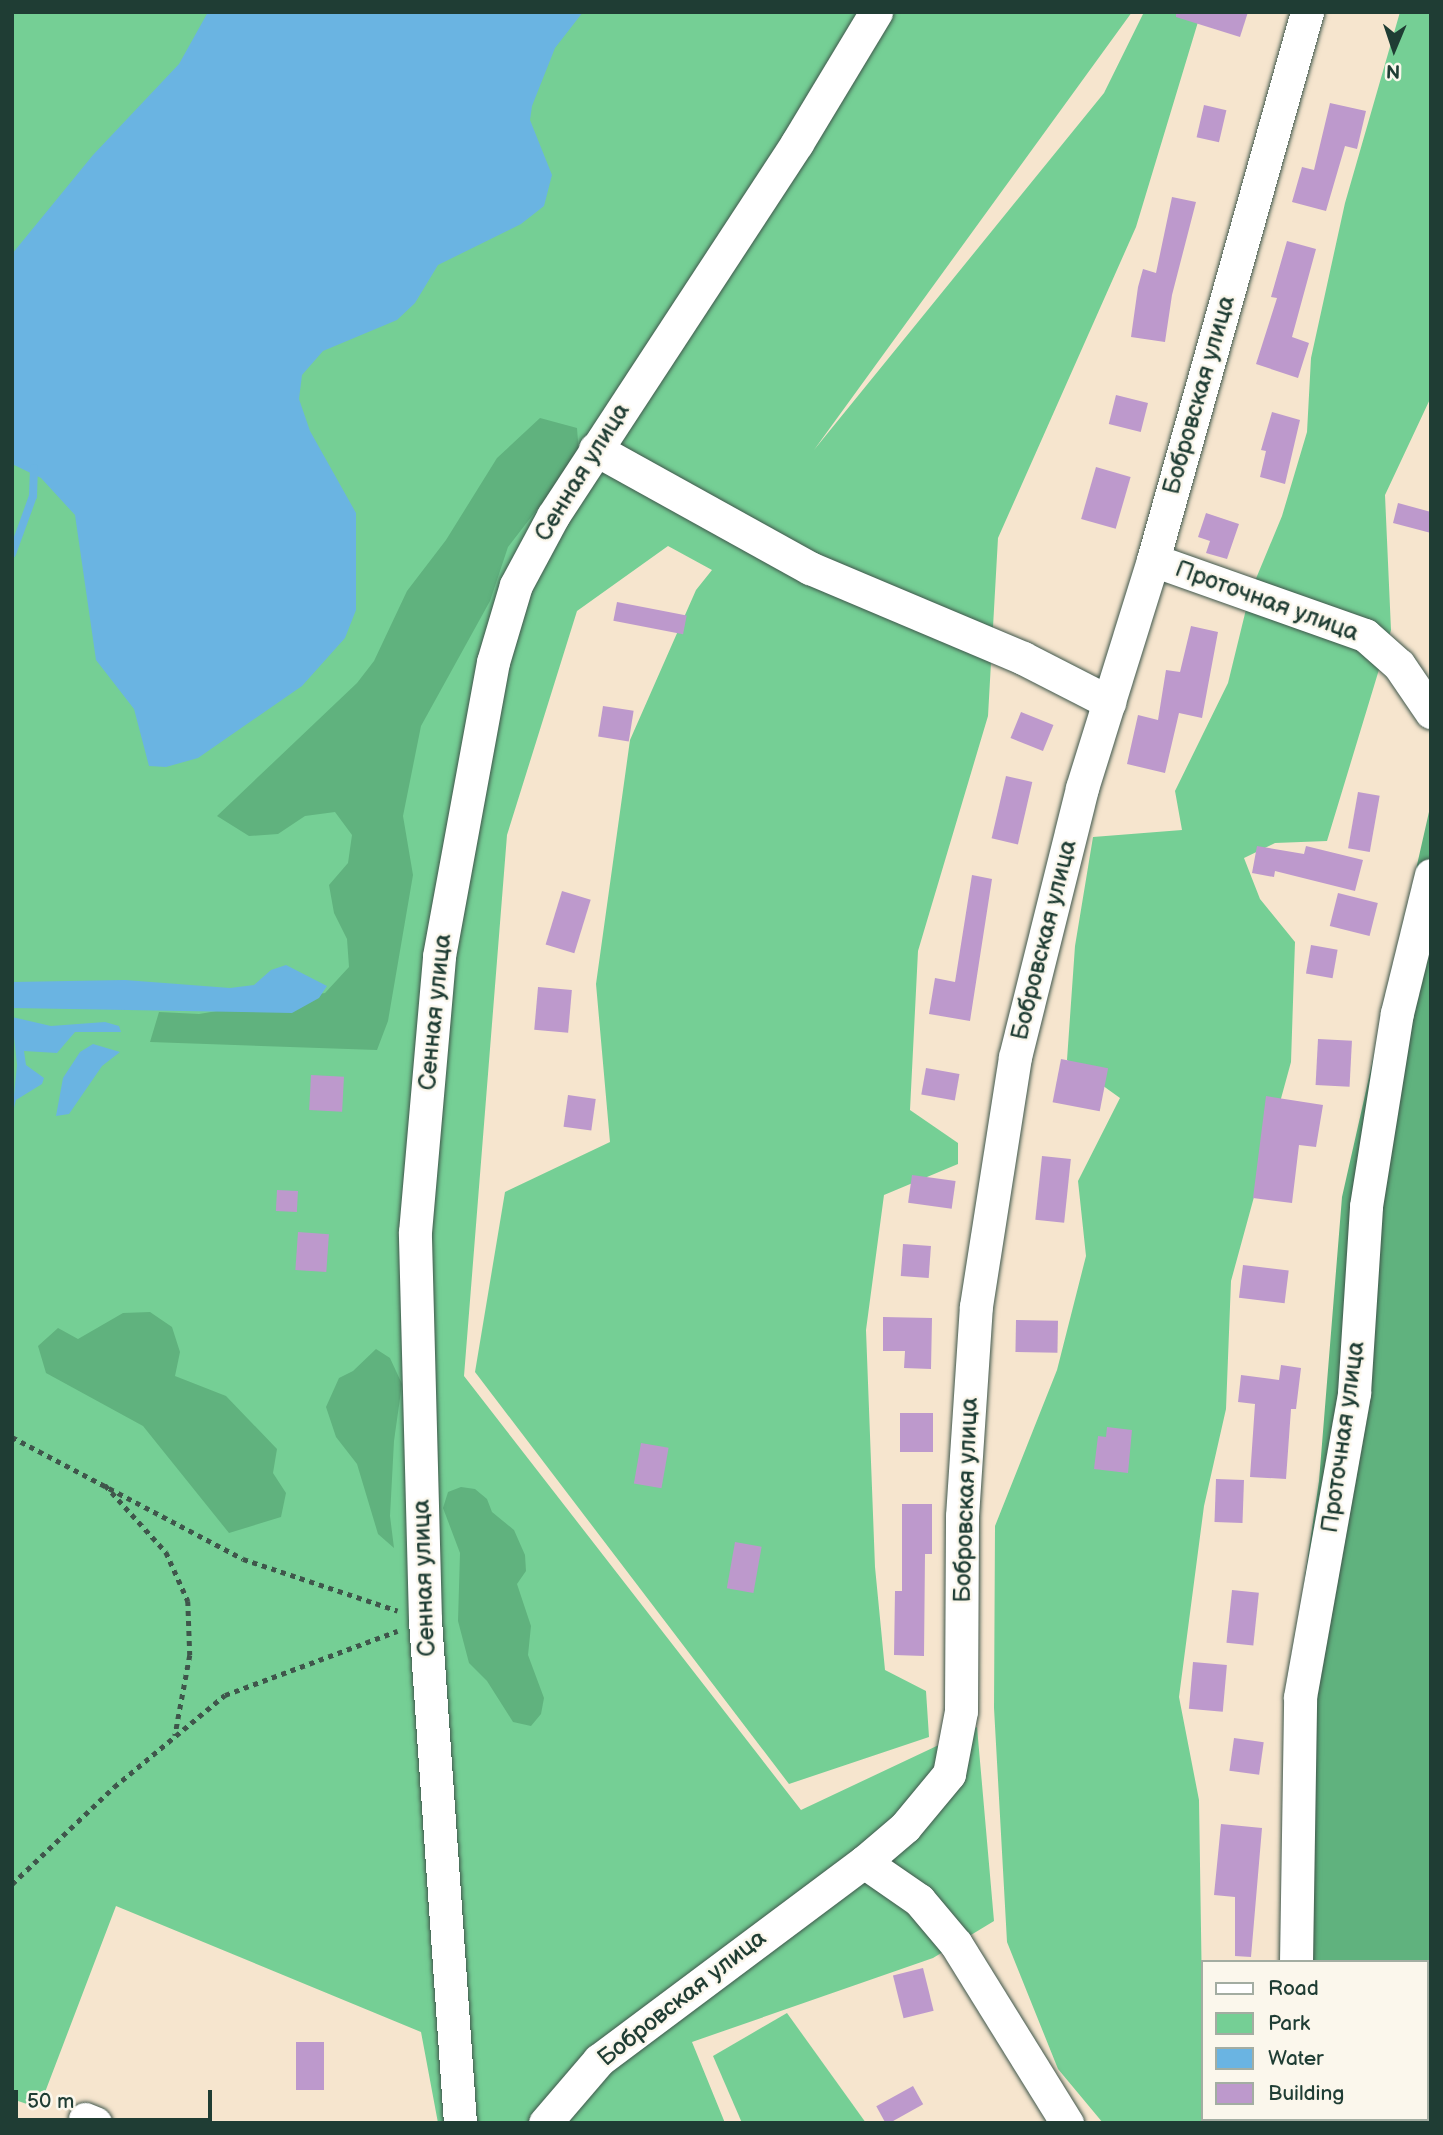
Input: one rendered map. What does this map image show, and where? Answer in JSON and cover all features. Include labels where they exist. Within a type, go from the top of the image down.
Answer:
[{"type":"street","name":"Сенная улица","points":[[460,2123],[425,1620],[415,1232],[439,956],[493,662],[516,585],[596,449],[797,143],[876,12]]},
{"type":"street","name":"Бобровская улица","points":[[545,2123],[599,2060],[864,1862],[905,1827],[949,1774],[961,1711],[962,1516],[978,1293],[1015,1057],[1082,788],[1153,560],[1307,12]]},
{"type":"street","points":[[596,449],[810,568],[1011,653],[1109,702]]},
{"type":"street","name":"Проточная улица","points":[[1153,560],[1365,635],[1399,665],[1431,712]]},
{"type":"street","name":"Проточная улица","points":[[1296,1960],[1300,1697],[1354,1392],[1368,1192],[1397,1013],[1431,875]]},
{"type":"street","points":[[864,1862],[919,1900],[956,1944],[1067,2123]]},
{"type":"path","points":[[12,1437],[102,1482],[243,1559],[425,1620]]},
{"type":"path","points":[[102,1482],[166,1552],[188,1601],[190,1655],[175,1736]]},
{"type":"path","points":[[12,1884],[114,1787],[225,1695],[425,1620]]},
{"type":"green space","points":[[12,12],[1132,12],[814,450],[1104,93],[1144,12],[1201,12],[1136,227],[998,538],[988,716],[918,951],[910,1110],[958,1143],[958,1164],[884,1195],[866,1330],[875,1567],[885,1670],[926,1691],[929,1737],[789,1784],[475,1372],[505,1192],[610,1142],[596,984],[630,740],[696,590],[712,570],[668,546],[577,611],[507,835],[464,1376],[801,1810],[977,1727],[994,1921],[933,1958],[692,2042],[725,2123],[438,2123],[421,2032],[116,1906],[39,2108],[12,2099]]},
{"type":"green space","points":[[1400,12],[1431,12],[1431,397],[1385,495],[1391,630],[1327,841],[1275,843],[1244,858],[1260,899],[1295,942],[1291,1062],[1231,1281],[1226,1409],[1204,1506],[1179,1697],[1199,1800],[1204,2123],[1103,2123],[1058,2069],[1007,1942],[994,1708],[995,1526],[1057,1370],[1086,1256],[1078,1181],[1120,1098],[1067,1060],[1075,946],[1093,837],[1182,830],[1175,791],[1228,683],[1250,593],[1282,516],[1307,432],[1311,358],[1345,203]]},
{"type":"green space","points":[[540,418],[577,428],[579,455],[508,547],[490,601],[421,726],[403,816],[413,875],[388,1021],[377,1050],[150,1042],[159,1012],[199,1014],[325,993],[349,967],[347,939],[334,913],[329,885],[348,863],[352,835],[335,812],[305,816],[278,834],[249,836],[217,816],[357,683],[374,661],[407,591],[446,540],[497,458]]},
{"type":"green space","points":[[1431,803],[1431,2123],[1282,2123],[1429,2121],[1429,1960],[1284,1960],[1288,1694],[1319,1481],[1342,1197]]},
{"type":"green space","points":[[150,1312],[172,1327],[180,1352],[175,1376],[226,1396],[277,1449],[273,1473],[286,1493],[281,1517],[229,1533],[143,1426],[46,1373],[38,1346],[58,1328],[78,1339],[123,1313]]},
{"type":"green space","points":[[376,1349],[390,1358],[402,1384],[394,1441],[390,1516],[394,1548],[378,1534],[357,1464],[336,1437],[326,1407],[339,1378],[353,1371]]},
{"type":"green space","points":[[461,1487],[475,1489],[487,1499],[492,1512],[514,1530],[525,1555],[526,1571],[517,1584],[531,1626],[528,1655],[544,1698],[541,1714],[531,1726],[513,1722],[487,1681],[469,1663],[458,1621],[460,1553],[443,1508],[448,1492]]},
{"type":"green space","points":[[787,2013],[866,2123],[742,2123],[713,2056]]},
{"type":"water","points":[[208,12],[583,12],[555,48],[532,106],[530,120],[552,175],[544,206],[521,224],[438,265],[415,303],[397,320],[323,351],[302,375],[299,399],[310,431],[356,513],[356,610],[345,638],[302,686],[198,758],[166,767],[149,766],[134,709],[96,660],[75,515],[41,478],[12,464],[12,254],[93,155],[179,64]]},
{"type":"water","points":[[286,965],[327,986],[319,998],[292,1013],[12,1008],[12,982],[125,980],[230,988],[254,985],[271,970]]},
{"type":"water","points":[[12,1017],[51,1026],[105,1022],[119,1026],[121,1032],[75,1032],[57,1053],[24,1051],[26,1065],[44,1078],[42,1084],[16,1100],[12,1116],[17,1065]]},
{"type":"water","points":[[93,1044],[120,1052],[102,1066],[69,1114],[56,1116],[63,1078],[80,1052]]},
{"type":"building","points":[[1176,12],[1248,12],[1240,37],[1176,17]]},
{"type":"building","points":[[1330,103],[1366,111],[1357,149],[1345,146],[1326,211],[1292,202],[1302,167],[1314,170]]},
{"type":"building","points":[[1204,105],[1226,110],[1219,142],[1197,137]]},
{"type":"building","points":[[1172,197],[1196,202],[1172,295],[1165,342],[1131,337],[1143,269],[1156,273]]},
{"type":"building","points":[[1287,241],[1316,249],[1292,337],[1309,343],[1298,378],[1256,364],[1277,298],[1271,297]]},
{"type":"building","points":[[1116,395],[1148,403],[1141,432],[1109,424]]},
{"type":"building","points":[[1272,412],[1300,420],[1285,484],[1260,477],[1266,451],[1261,450]]},
{"type":"building","points":[[1096,467],[1131,477],[1116,529],[1081,519]]},
{"type":"building","points":[[1398,503],[1431,512],[1431,533],[1393,523]]},
{"type":"building","points":[[1206,513],[1239,524],[1227,559],[1206,553],[1210,541],[1198,537]]},
{"type":"building","points":[[617,602],[687,616],[683,634],[613,621]]},
{"type":"building","points":[[1191,626],[1218,632],[1202,718],[1179,713],[1165,773],[1127,764],[1138,715],[1158,720],[1166,670],[1180,672]]},
{"type":"building","points":[[603,706],[634,711],[629,741],[598,737]]},
{"type":"building","points":[[1021,712],[1053,725],[1043,751],[1011,738]]},
{"type":"building","points":[[1006,776],[1032,782],[1018,844],[992,838]]},
{"type":"building","points":[[1358,792],[1380,796],[1370,852],[1348,848]]},
{"type":"building","points":[[1257,846],[1304,854],[1306,846],[1363,860],[1355,891],[1275,871],[1274,877],[1252,873]]},
{"type":"building","points":[[972,875],[992,879],[970,1021],[929,1014],[935,978],[955,982]]},
{"type":"building","points":[[562,891],[591,900],[574,953],[546,945]]},
{"type":"building","points":[[1338,893],[1378,903],[1370,936],[1330,926]]},
{"type":"building","points":[[1311,945],[1338,950],[1333,978],[1306,974]]},
{"type":"building","points":[[538,987],[572,990],[568,1033],[534,1030]]},
{"type":"building","points":[[1318,1039],[1352,1041],[1350,1087],[1316,1085]]},
{"type":"building","points":[[1061,1059],[1108,1068],[1100,1111],[1053,1102]]},
{"type":"building","points":[[926,1068],[959,1074],[955,1100],[921,1095]]},
{"type":"building","points":[[311,1075],[344,1077],[342,1112],[309,1110]]},
{"type":"building","points":[[568,1095],[596,1099],[591,1131],[564,1127]]},
{"type":"building","points":[[1266,1096],[1323,1105],[1316,1147],[1299,1145],[1292,1203],[1253,1198]]},
{"type":"building","points":[[1042,1156],[1071,1159],[1064,1223],[1035,1220]]},
{"type":"building","points":[[912,1175],[956,1181],[952,1209],[908,1203]]},
{"type":"building","points":[[277,1190],[298,1191],[297,1212],[276,1211]]},
{"type":"building","points":[[298,1232],[329,1234],[326,1272],[295,1270]]},
{"type":"building","points":[[903,1244],[931,1246],[929,1278],[901,1276]]},
{"type":"building","points":[[1243,1265],[1289,1271],[1285,1303],[1239,1298]]},
{"type":"building","points":[[883,1317],[932,1318],[931,1369],[904,1368],[905,1351],[883,1351]]},
{"type":"building","points":[[1016,1320],[1058,1321],[1057,1353],[1015,1352]]},
{"type":"building","points":[[1281,1365],[1301,1368],[1296,1409],[1291,1409],[1286,1479],[1250,1477],[1255,1404],[1238,1402],[1241,1375],[1279,1380]]},
{"type":"building","points":[[900,1413],[933,1413],[933,1452],[900,1452]]},
{"type":"building","points":[[1107,1427],[1132,1430],[1128,1473],[1094,1469],[1098,1436],[1106,1437]]},
{"type":"building","points":[[641,1443],[669,1448],[661,1488],[634,1483]]},
{"type":"building","points":[[1216,1479],[1244,1480],[1242,1523],[1214,1522]]},
{"type":"building","points":[[902,1504],[932,1504],[932,1554],[925,1554],[924,1656],[894,1655],[895,1591],[902,1591]]},
{"type":"building","points":[[735,1542],[762,1547],[753,1593],[727,1588]]},
{"type":"building","points":[[1232,1590],[1259,1593],[1253,1646],[1226,1643]]},
{"type":"building","points":[[1193,1662],[1227,1665],[1223,1712],[1189,1709]]},
{"type":"building","points":[[1234,1738],[1264,1742],[1259,1775],[1229,1771]]},
{"type":"building","points":[[1221,1824],[1262,1828],[1251,1957],[1235,1956],[1235,1897],[1214,1895]]},
{"type":"building","points":[[923,1968],[934,2011],[904,2018],[893,1975]]},
{"type":"building","points":[[296,2042],[324,2042],[324,2090],[296,2090]]},
{"type":"building","points":[[913,2086],[923,2104],[890,2123],[885,2123],[876,2106]]},
{"type":"waterway","points":[[12,554],[33,496],[34,468]]}]
